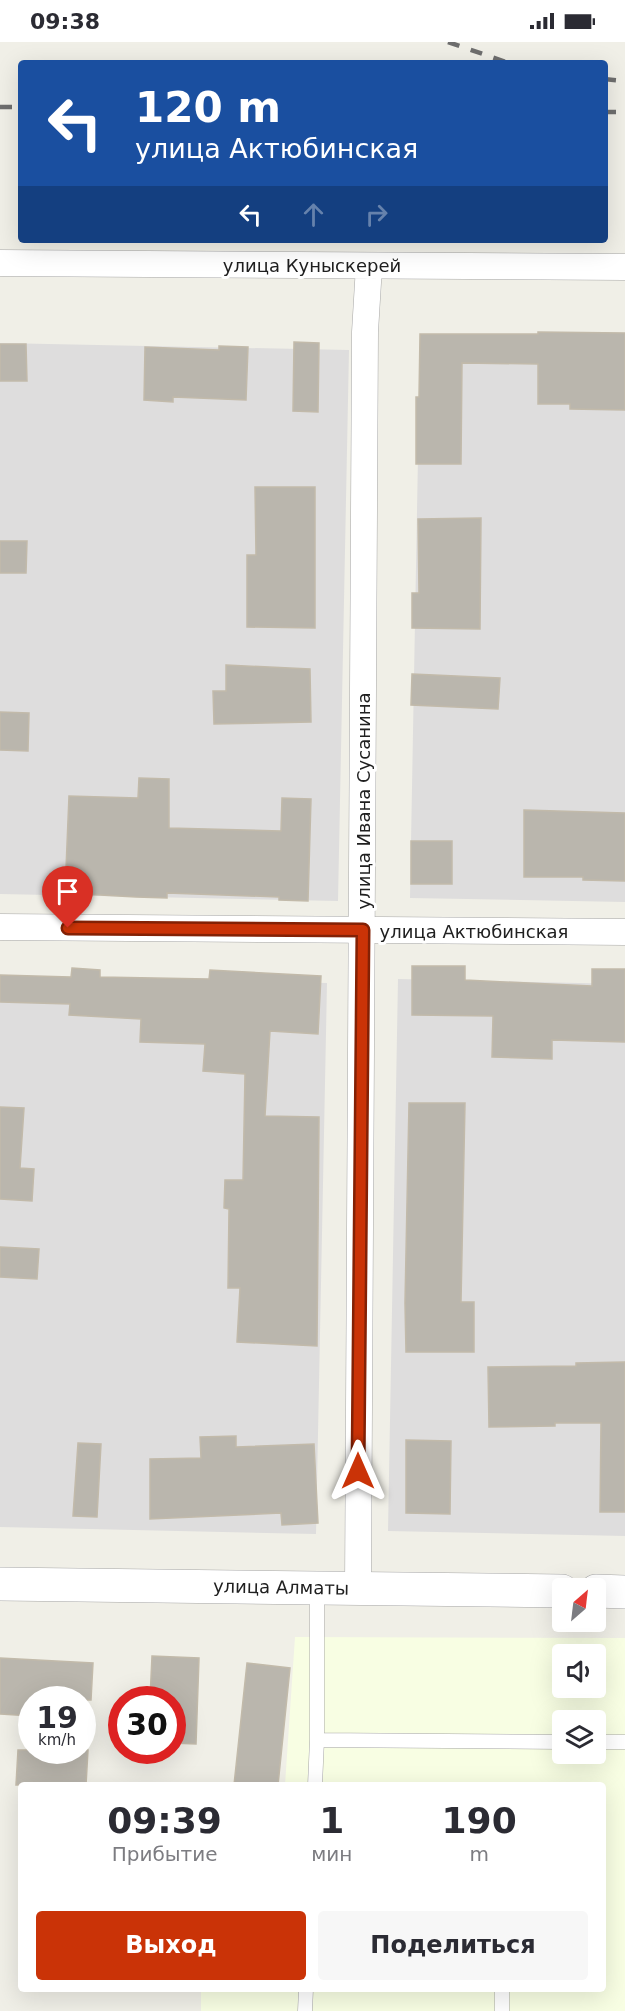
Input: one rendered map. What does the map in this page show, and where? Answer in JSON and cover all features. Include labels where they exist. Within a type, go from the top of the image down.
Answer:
[{"type":"street","name":"улица Куныскерей","points":[[0,263],[625,267]]},
{"type":"street","name":"улица Ивана Сусанина","points":[[358,1588],[365,332],[369,266]]},
{"type":"street","name":"улица Актюбинская","points":[[0,927],[625,932]]},
{"type":"street","name":"улица Алматы","points":[[0,1584],[552,1591]]},
{"type":"street","points":[[606,1591],[625,1592]]},
{"type":"lane","points":[[315,1782],[317,1588]]},
{"type":"lane","points":[[317,1740],[552,1742]]},
{"type":"lane","points":[[606,1742],[625,1742]]},
{"type":"lane","points":[[305,2011],[306,1992]]},
{"type":"lane","points":[[502,1992],[502,2011]]},
{"type":"shaded area","points":[[0,343],[349,350],[338,901],[0,894]]},
{"type":"shaded area","points":[[420,346],[625,350],[625,902],[410,898]]},
{"type":"shaded area","points":[[0,976],[327,983],[316,1534],[0,1527]]},
{"type":"shaded area","points":[[398,979],[625,984],[625,1536],[388,1531]]},
{"type":"shaded area","points":[[295,1637],[625,1638],[625,2011],[201,2011],[201,1992],[606,1992],[606,1782],[285,1782]]},
{"type":"building","points":[[538,332],[625,333],[625,410],[570,409],[570,404],[538,404],[538,364],[462,363],[461,464],[416,464],[416,397],[419,397],[420,334],[538,334]]},
{"type":"building","points":[[294,342],[319,343],[318,412],[293,411]]},
{"type":"building","points":[[0,344],[26,344],[27,381],[0,381]]},
{"type":"building","points":[[219,346],[248,347],[246,400],[173,397],[173,402],[144,400],[145,347],[219,350]]},
{"type":"building","points":[[255,487],[315,487],[315,628],[247,627],[247,555],[256,555]]},
{"type":"building","points":[[481,518],[480,629],[412,628],[412,593],[419,593],[418,519]]},
{"type":"building","points":[[0,541],[27,541],[26,573],[0,573]]},
{"type":"building","points":[[226,665],[310,669],[311,722],[214,724],[213,691],[226,691]]},
{"type":"building","points":[[412,674],[500,678],[498,709],[411,705]]},
{"type":"building","points":[[0,712],[29,713],[28,751],[0,750]]},
{"type":"building","points":[[139,778],[169,779],[169,828],[281,831],[282,798],[311,799],[308,901],[279,900],[279,897],[167,893],[167,898],[65,893],[69,796],[138,798]]},
{"type":"building","points":[[524,810],[625,813],[625,881],[583,880],[583,877],[524,877]]},
{"type":"building","points":[[411,841],[452,841],[452,884],[411,884]]},
{"type":"building","points":[[412,966],[465,966],[465,980],[592,986],[592,969],[625,969],[625,1042],[552,1040],[552,1059],[492,1057],[493,1016],[412,1015]]},
{"type":"building","points":[[72,968],[100,970],[100,977],[209,979],[210,970],[321,976],[318,1034],[270,1031],[265,1116],[319,1117],[317,1346],[237,1342],[240,1288],[228,1288],[229,1209],[224,1208],[225,1180],[243,1180],[245,1074],[203,1071],[205,1044],[140,1042],[141,1019],[69,1015],[70,1004],[0,1002],[0,975],[71,977]]},
{"type":"building","points":[[409,1103],[465,1103],[461,1302],[474,1302],[474,1352],[406,1352]]},
{"type":"building","points":[[0,1107],[24,1108],[20,1168],[34,1169],[32,1201],[0,1199]]},
{"type":"building","points":[[0,1247],[39,1249],[37,1279],[0,1277]]},
{"type":"building","points":[[625,1362],[625,1512],[600,1512],[601,1423],[489,1427],[488,1367],[576,1366],[576,1363]]},
{"type":"building","points":[[236,1436],[236,1447],[314,1444],[318,1523],[282,1525],[281,1513],[150,1519],[150,1459],[201,1458],[200,1437]]},
{"type":"building","points":[[406,1440],[451,1441],[450,1514],[406,1513]]},
{"type":"building","points":[[78,1443],[101,1444],[97,1517],[73,1516]]},
{"type":"building","points":[[152,1656],[199,1658],[196,1744],[186,1744],[186,1686],[151,1686]]},
{"type":"building","points":[[0,1658],[93,1663],[92,1686],[18,1686],[18,1715],[0,1714]]},
{"type":"building","points":[[247,1663],[290,1668],[278,1782],[234,1782]]},
{"type":"building","points":[[18,1750],[18,1764],[87,1764],[86,1782],[18,1782],[16,1785]]},
{"type":"railway","points":[[448,42],[500,60]]},
{"type":"railway","points":[[608,79],[625,81]]},
{"type":"railway","points":[[0,107],[18,107]]},
{"type":"railway","points":[[608,112],[625,112]]},
{"type":"route","points":[[68,928],[363,930],[358,1471]]}]
